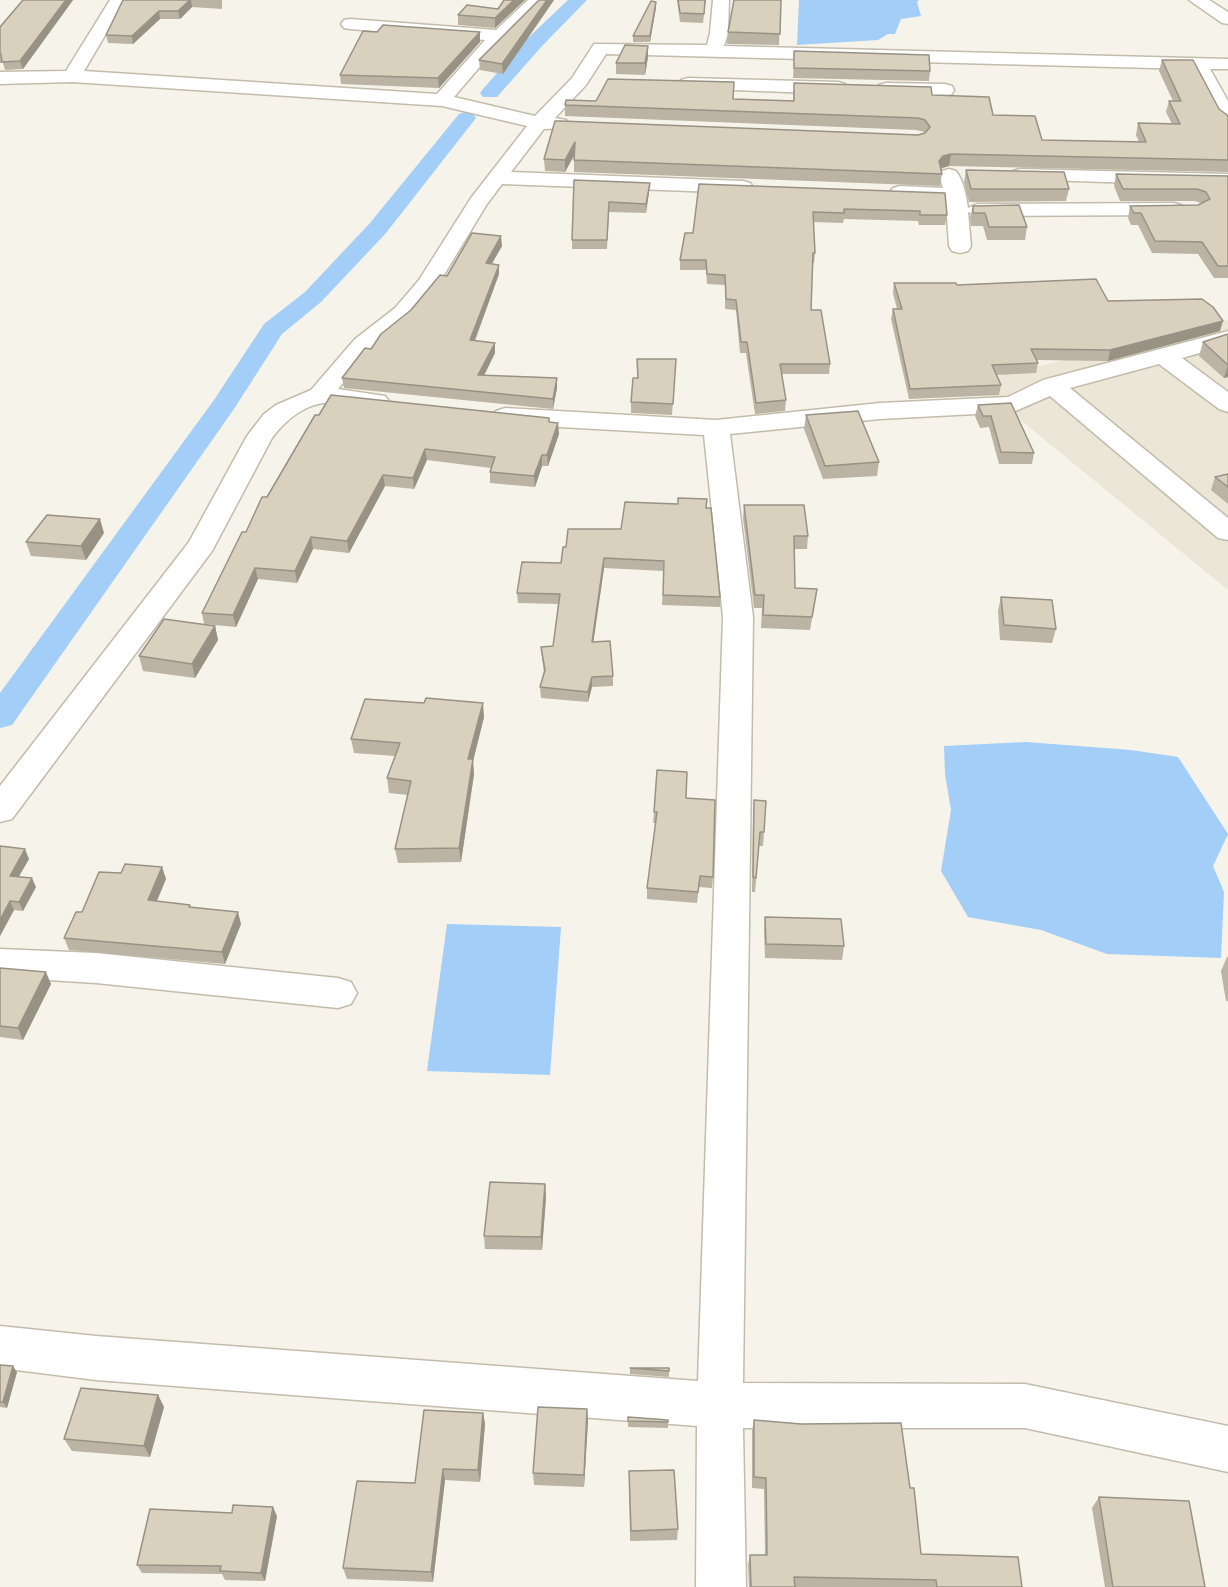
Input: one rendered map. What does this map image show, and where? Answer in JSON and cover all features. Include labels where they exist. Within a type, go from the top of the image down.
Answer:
[{"type":"street","points":[[72,76],[118,0]]},
{"type":"street","points":[[442,100],[499,36],[538,0]]},
{"type":"street","points":[[714,51],[719,33],[721,0]]},
{"type":"street","points":[[1197,0],[1228,19]]},
{"type":"street","points":[[350,24],[499,36]]},
{"type":"street","points":[[0,810],[202,545],[260,436],[273,419],[285,410],[320,395],[363,344],[403,313],[428,283],[477,202],[539,123],[579,81],[600,48],[1228,64]]},
{"type":"street","points":[[1198,63],[1228,119]]},
{"type":"street","points":[[0,78],[72,76],[442,100],[539,123],[574,125]]},
{"type":"street","points":[[579,81],[602,82]]},
{"type":"street","points":[[673,83],[945,90]]},
{"type":"street","points":[[960,246],[956,202],[949,174],[972,174]]},
{"type":"street","points":[[995,175],[1228,180]]},
{"type":"street","points":[[496,178],[767,188]]},
{"type":"street","points":[[885,192],[956,202],[1194,209]]},
{"type":"street","points":[[482,413],[516,417],[716,428],[880,411],[1013,404],[1052,385],[1228,338]]},
{"type":"street","points":[[1164,356],[1228,405]]},
{"type":"street","points":[[1052,385],[1228,531]]},
{"type":"street","points":[[320,395],[401,404]]},
{"type":"street","points":[[716,428],[738,617],[720,1405],[721,1587]]},
{"type":"street","points":[[0,963],[96,968],[338,993]]},
{"type":"street","points":[[0,1347],[96,1358],[720,1405],[1025,1406],[1228,1449]]},
{"type":"shaded area","points":[[1228,320],[1228,590],[974,382]]},
{"type":"water","points":[[799,0],[919,0],[917,2],[921,16],[901,19],[895,34],[888,34],[878,40],[797,45]]},
{"type":"water","points":[[1026,742],[1131,750],[1178,757],[1228,834],[1213,866],[1224,892],[1221,958],[1107,954],[1041,930],[968,917],[941,871],[951,810],[945,774],[944,746]]},
{"type":"water","points":[[447,924],[561,927],[550,1075],[427,1071]]},
{"type":"building","points":[[23,0],[66,0],[20,61],[2,62],[0,27]]},
{"type":"building","points":[[123,0],[190,0],[178,11],[159,11],[132,36],[106,35]]},
{"type":"building","points":[[504,0],[514,0],[495,18],[458,15],[467,5],[498,9]]},
{"type":"building","points":[[539,0],[547,0],[502,64],[479,60]]},
{"type":"building","points":[[678,0],[705,0],[704,14],[680,13]]},
{"type":"building","points":[[734,0],[781,0],[780,34],[728,32]]},
{"type":"building","points":[[651,1],[656,2],[650,36],[633,36]]},
{"type":"building","points":[[383,25],[480,32],[438,78],[340,75],[363,31],[377,32]]},
{"type":"building","points":[[625,45],[648,46],[645,63],[616,63]]},
{"type":"building","points":[[794,51],[929,55],[930,71],[794,68]]},
{"type":"building","points":[[1162,60],[1193,60],[1219,109],[1228,117],[1228,160],[951,154],[943,156],[939,161],[942,174],[574,160],[575,142],[565,160],[544,159],[555,121],[918,135],[925,133],[930,127],[925,120],[918,118],[565,105],[566,100],[596,101],[608,79],[734,82],[733,99],[794,101],[794,83],[931,87],[932,95],[989,97],[993,115],[1035,116],[1042,140],[1146,142],[1138,123],[1180,124],[1169,101],[1181,101]]},
{"type":"building","points":[[966,170],[1064,172],[1069,189],[971,189]]},
{"type":"building","points":[[1116,174],[1228,176],[1228,266],[1218,266],[1202,242],[1155,241],[1141,213],[1134,213],[1130,206],[1198,205],[1210,199],[1206,192],[1197,189],[1123,189]]},
{"type":"building","points":[[574,180],[650,183],[646,204],[609,202],[607,240],[572,240]]},
{"type":"building","points":[[699,184],[945,193],[947,215],[920,215],[920,211],[844,209],[844,213],[813,212],[815,253],[813,253],[811,310],[821,310],[830,364],[780,364],[786,400],[756,403],[747,342],[741,342],[736,300],[726,299],[725,275],[707,274],[706,260],[680,260],[685,233],[693,233]]},
{"type":"building","points":[[1019,205],[1027,227],[989,227],[985,213],[973,213],[973,206]]},
{"type":"building","points":[[472,233],[501,236],[486,263],[499,265],[470,340],[495,343],[478,375],[557,378],[553,399],[342,378],[365,348],[371,349],[381,334],[411,310],[440,275],[447,276]]},
{"type":"building","points":[[1096,279],[1108,301],[1202,299],[1213,307],[1223,321],[1110,350],[1031,349],[1038,363],[992,365],[1001,385],[910,389],[893,309],[902,309],[894,283],[956,283],[957,285]]},
{"type":"building","points":[[1228,334],[1228,365],[1203,342]]},
{"type":"building","points":[[637,359],[676,359],[673,404],[631,402],[633,378],[638,378]]},
{"type":"building","points":[[331,395],[549,418],[549,422],[558,423],[547,455],[542,455],[534,476],[490,472],[495,457],[425,449],[413,478],[383,475],[347,541],[311,537],[295,571],[255,568],[233,615],[202,613],[242,532],[246,532],[262,497],[267,497],[315,415],[319,415]]},
{"type":"building","points":[[1011,403],[1034,453],[1001,452],[991,416],[983,416],[978,405]]},
{"type":"building","points":[[858,411],[879,462],[825,466],[806,415]]},
{"type":"building","points":[[1228,474],[1228,487],[1215,477]]},
{"type":"building","points":[[678,498],[707,499],[706,508],[711,508],[720,597],[663,595],[664,561],[604,558],[592,642],[610,641],[613,676],[592,677],[588,692],[540,687],[545,670],[541,647],[553,646],[560,594],[517,593],[522,562],[561,563],[568,529],[621,529],[625,502],[678,504]]},
{"type":"building","points":[[744,505],[804,505],[808,536],[794,536],[795,588],[817,589],[812,617],[763,615],[764,595],[755,595]]},
{"type":"building","points":[[47,515],[100,519],[81,546],[26,542]]},
{"type":"building","points":[[1001,597],[1052,600],[1056,629],[1004,625]]},
{"type":"building","points":[[164,619],[215,626],[192,664],[139,656]]},
{"type":"building","points":[[426,698],[483,703],[468,759],[473,759],[459,848],[395,849],[411,781],[387,778],[400,743],[351,739],[365,699],[424,703]]},
{"type":"building","points":[[657,770],[687,772],[686,798],[715,800],[713,877],[700,876],[698,892],[647,888],[657,812],[654,812]]},
{"type":"building","points":[[754,800],[766,801],[764,832],[760,832],[756,878],[753,877]]},
{"type":"building","points":[[0,846],[25,849],[10,876],[32,878],[19,902],[10,901],[0,920]]},
{"type":"building","points":[[125,864],[162,867],[148,900],[238,912],[222,952],[64,938],[76,912],[82,912],[99,872],[121,873]]},
{"type":"building","points":[[765,917],[841,919],[844,946],[766,944]]},
{"type":"building","points":[[0,968],[46,972],[18,1028],[0,1026]]},
{"type":"building","points":[[490,1182],[545,1184],[541,1237],[484,1236]]},
{"type":"building","points":[[0,1365],[13,1366],[3,1402],[0,1402]]},
{"type":"building","points":[[630,1368],[669,1368],[669,1371]]},
{"type":"building","points":[[81,1388],[158,1395],[144,1446],[64,1439]]},
{"type":"building","points":[[538,1407],[587,1409],[584,1475],[533,1473]]},
{"type":"building","points":[[424,1410],[483,1413],[478,1470],[443,1469],[431,1572],[343,1568],[357,1481],[415,1483]]},
{"type":"building","points":[[628,1417],[668,1420],[668,1422],[628,1421]]},
{"type":"building","points":[[754,1420],[801,1424],[901,1423],[910,1488],[914,1488],[921,1554],[1018,1557],[1022,1587],[937,1587],[936,1580],[794,1577],[795,1587],[751,1587],[750,1555],[767,1555],[766,1478],[754,1477]]},
{"type":"building","points":[[674,1470],[678,1529],[631,1531],[629,1471]]},
{"type":"building","points":[[1099,1497],[1189,1501],[1205,1587],[1113,1587]]},
{"type":"building","points":[[233,1505],[273,1507],[261,1573],[220,1571],[221,1566],[137,1565],[150,1509],[232,1513]]},
{"type":"waterway","points":[[490,93],[536,41],[578,0]]},
{"type":"waterway","points":[[0,717],[225,403],[273,329],[313,297],[378,228],[466,118]]}]
